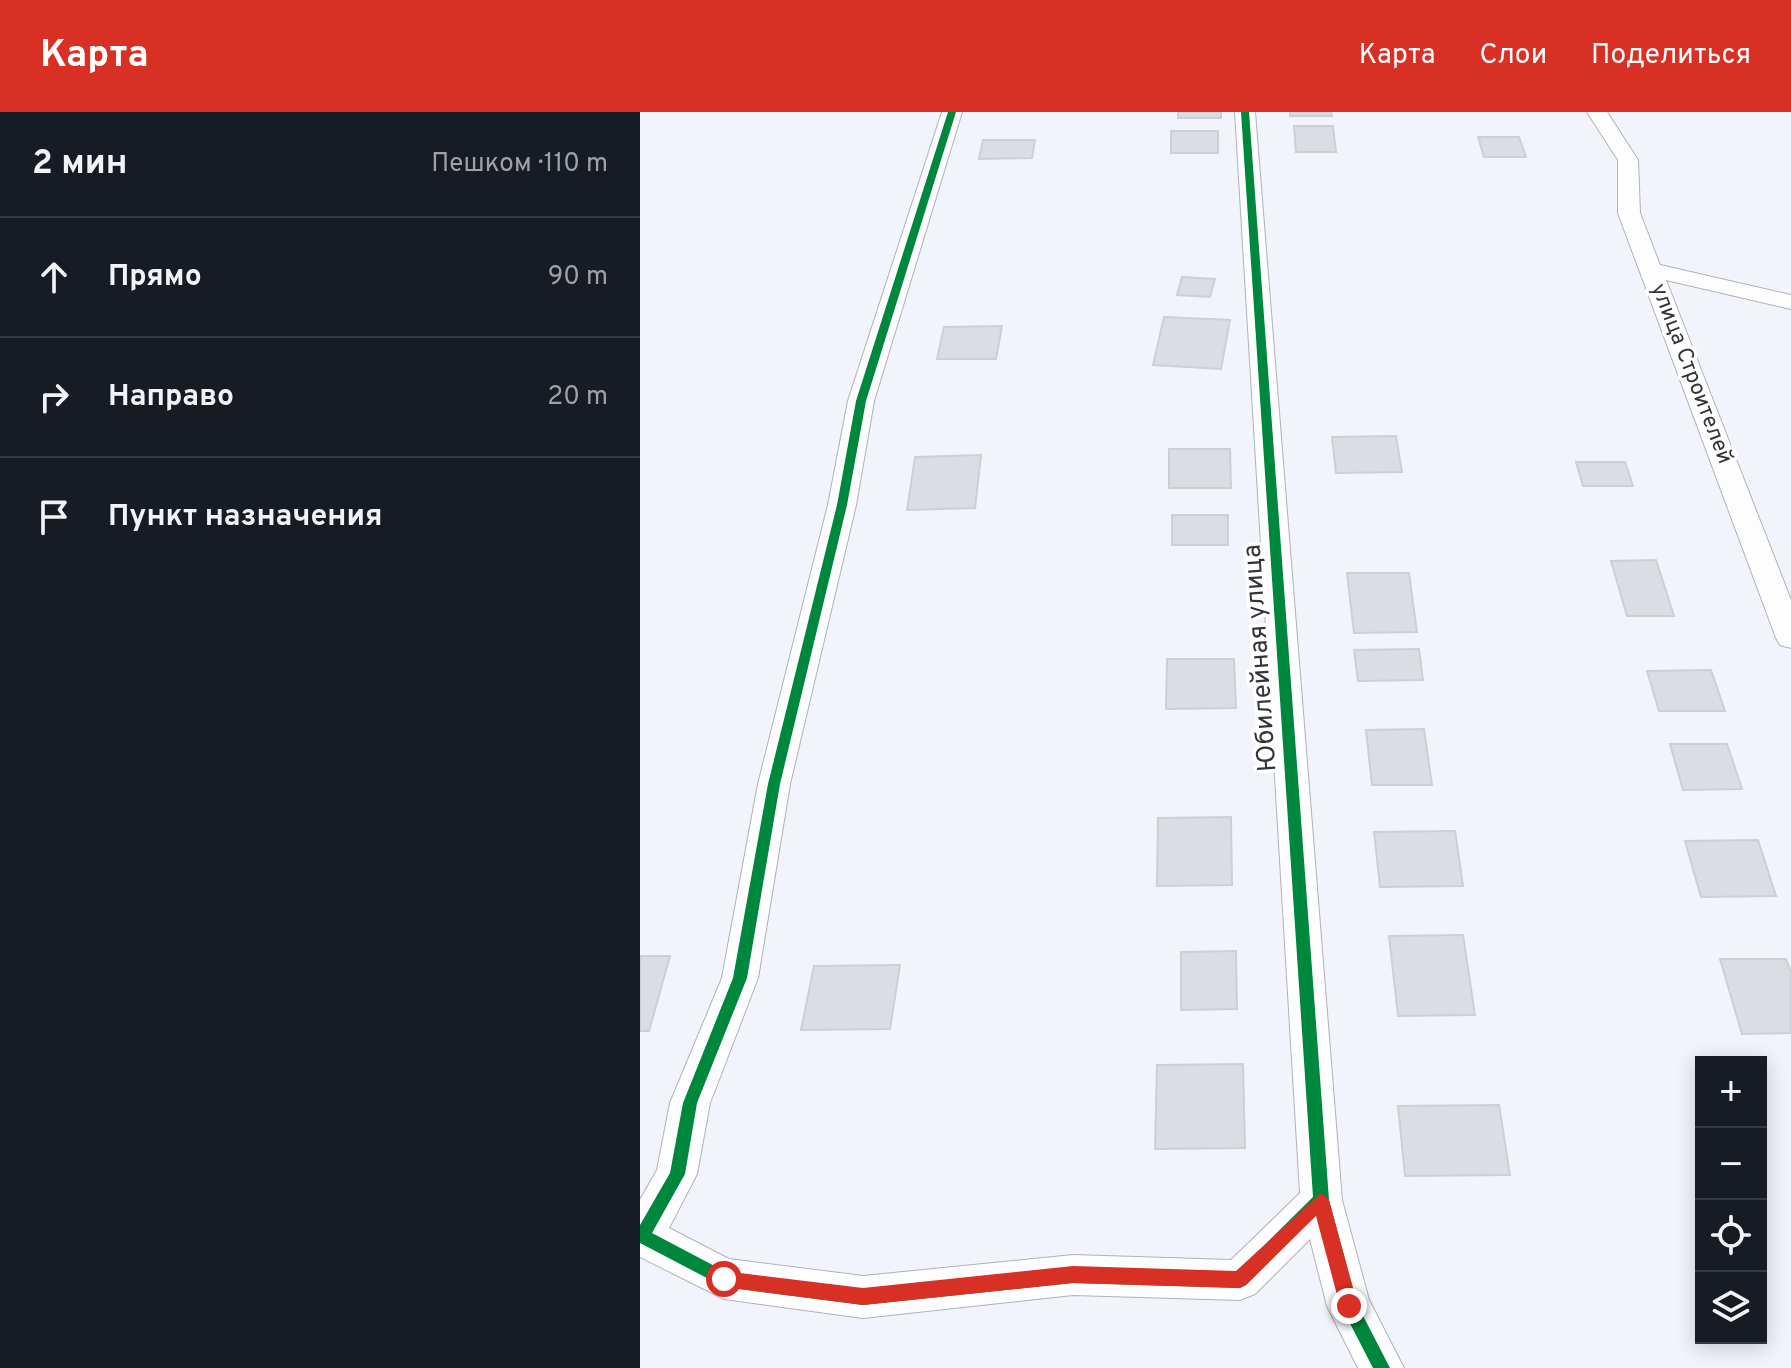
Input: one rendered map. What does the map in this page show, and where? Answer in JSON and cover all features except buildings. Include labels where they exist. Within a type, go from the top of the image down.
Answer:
[{"type":"street","points":[[952,112],[861,401],[842,505],[774,784],[740,978],[690,1103],[677,1174],[642,1236],[724,1279],[863,1297],[1073,1275],[1240,1280],[1321,1200]]},
{"type":"street","name":"Юбилейная улица","points":[[1245,112],[1321,1200],[1349,1306],[1382,1368]]},
{"type":"street","name":"улица Строителей","points":[[1597,112],[1628,160],[1629,213],[1791,638]]},
{"type":"street","points":[[1651,270],[1791,302]]},
{"type":"cycle path","points":[[952,112],[861,401],[842,505],[774,784],[740,978],[690,1103],[677,1174],[642,1236],[724,1279],[863,1297],[1073,1275],[1240,1280],[1321,1200]]},
{"type":"cycle path","points":[[1245,112],[1321,1200],[1349,1306],[1382,1368]]},
{"type":"route","points":[[724,1279],[863,1297],[1073,1275],[1240,1280],[1321,1200],[1349,1306]]}]
